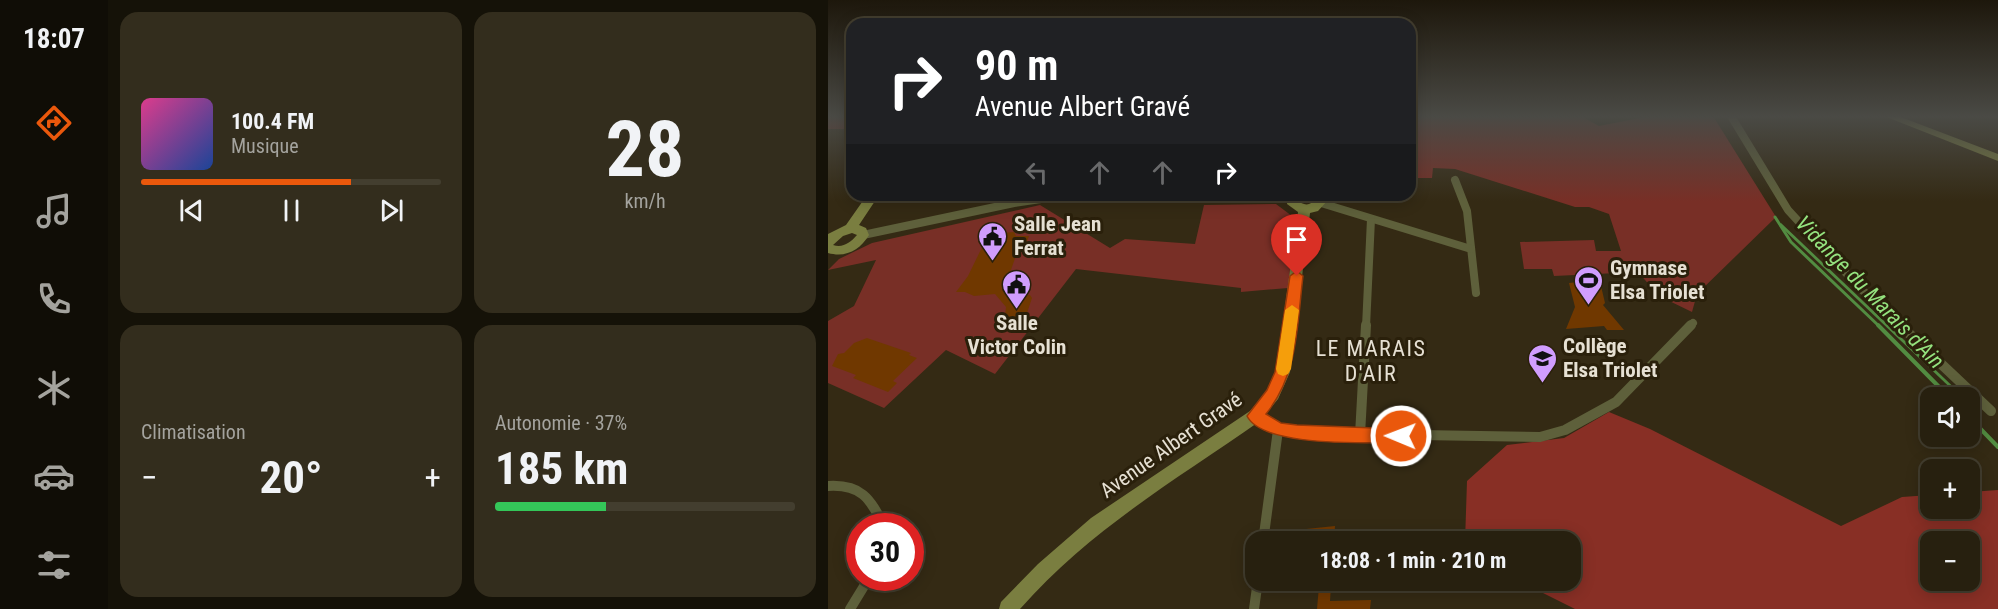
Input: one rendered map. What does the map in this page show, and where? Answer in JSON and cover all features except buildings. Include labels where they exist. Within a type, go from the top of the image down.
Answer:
[{"type":"street","points":[[1748,144],[1788,210],[1858,286],[1991,411]]},
{"type":"street","points":[[1963,144],[1998,158]]},
{"type":"street","points":[[1455,180],[1465,200],[1476,293]]},
{"type":"street","points":[[850,229],[869,201]]},
{"type":"street","points":[[830,250],[857,244],[863,235],[1028,201]]},
{"type":"street","points":[[1294,201],[1296,207],[1304,210],[1314,208],[1319,201]]},
{"type":"street","points":[[1326,201],[1371,219],[1471,249]]},
{"type":"street","name":"Avenue Albert Gravé","points":[[1008,609],[1062,554],[1104,519],[1255,416],[1273,394],[1283,372],[1304,210]]},
{"type":"street","points":[[1360,435],[1371,219]]},
{"type":"street","points":[[830,250],[839,232],[857,229],[862,231],[863,235]]},
{"type":"street","points":[[1255,416],[1278,430],[1360,435],[1540,437],[1565,430],[1616,402],[1693,323]]},
{"type":"street","points":[[1264,531],[1278,430]]},
{"type":"street","points":[[828,486],[850,486],[861,490],[878,513]]},
{"type":"street","points":[[850,609],[861,591]]},
{"type":"street","points":[[1254,609],[1256,591]]},
{"type":"shaded area","points":[[1416,144],[1731,144],[1776,217],[1697,294],[1692,312],[1659,296],[1638,272],[1554,276],[1552,269],[1524,269],[1520,242],[1594,240],[1596,251],[1621,251],[1609,214],[1589,207],[1575,207],[1455,169],[1433,168],[1432,178],[1416,178]]},
{"type":"shaded area","points":[[1276,204],[1296,219],[1288,288],[1241,292],[1241,288],[1076,269],[995,374],[946,350],[884,408],[828,383],[828,321],[854,306],[876,260],[828,270],[839,259],[872,243],[1040,205],[1110,248],[1125,239],[1195,244],[1204,205]]},
{"type":"shaded area","points":[[1781,223],[1953,387],[1949,387],[1779,225]]},
{"type":"shaded area","points":[[1609,412],[1650,429],[1841,526],[1902,497],[1920,496],[1920,519],[1980,519],[1980,491],[1998,490],[1998,609],[1575,609],[1539,591],[1581,591],[1581,531],[1465,531],[1467,481],[1507,445],[1564,438]]},
{"type":"waterway","name":"Vidange du Marais d'Ain","points":[[1775,217],[1791,242],[1880,327]]},
{"type":"waterway","name":"Vidange du Marais d'Ain","points":[[1880,327],[1939,387]]},
{"type":"waterway","name":"Vidange du Marais d'Ain","points":[[1980,428],[1998,447]]},
{"type":"slow traffic","points":[[1283,369],[1292,310]]},
{"type":"place","name":"Salle Jean Ferrat","points":[[993,262]]},
{"type":"place","name":"Gymnase Elsa Triolet","points":[[1589,306]]},
{"type":"place","name":"Salle Victor Colin","points":[[1017,310]]},
{"type":"place","name":"Collège Elsa Triolet","points":[[1542,384]]},
{"type":"district","name":"LE MARAIS D'AIR","points":[[1371,360]]},
{"type":"route","points":[[1297,276],[1283,372],[1273,394],[1255,416],[1278,430],[1297,433],[1401,436]]}]
